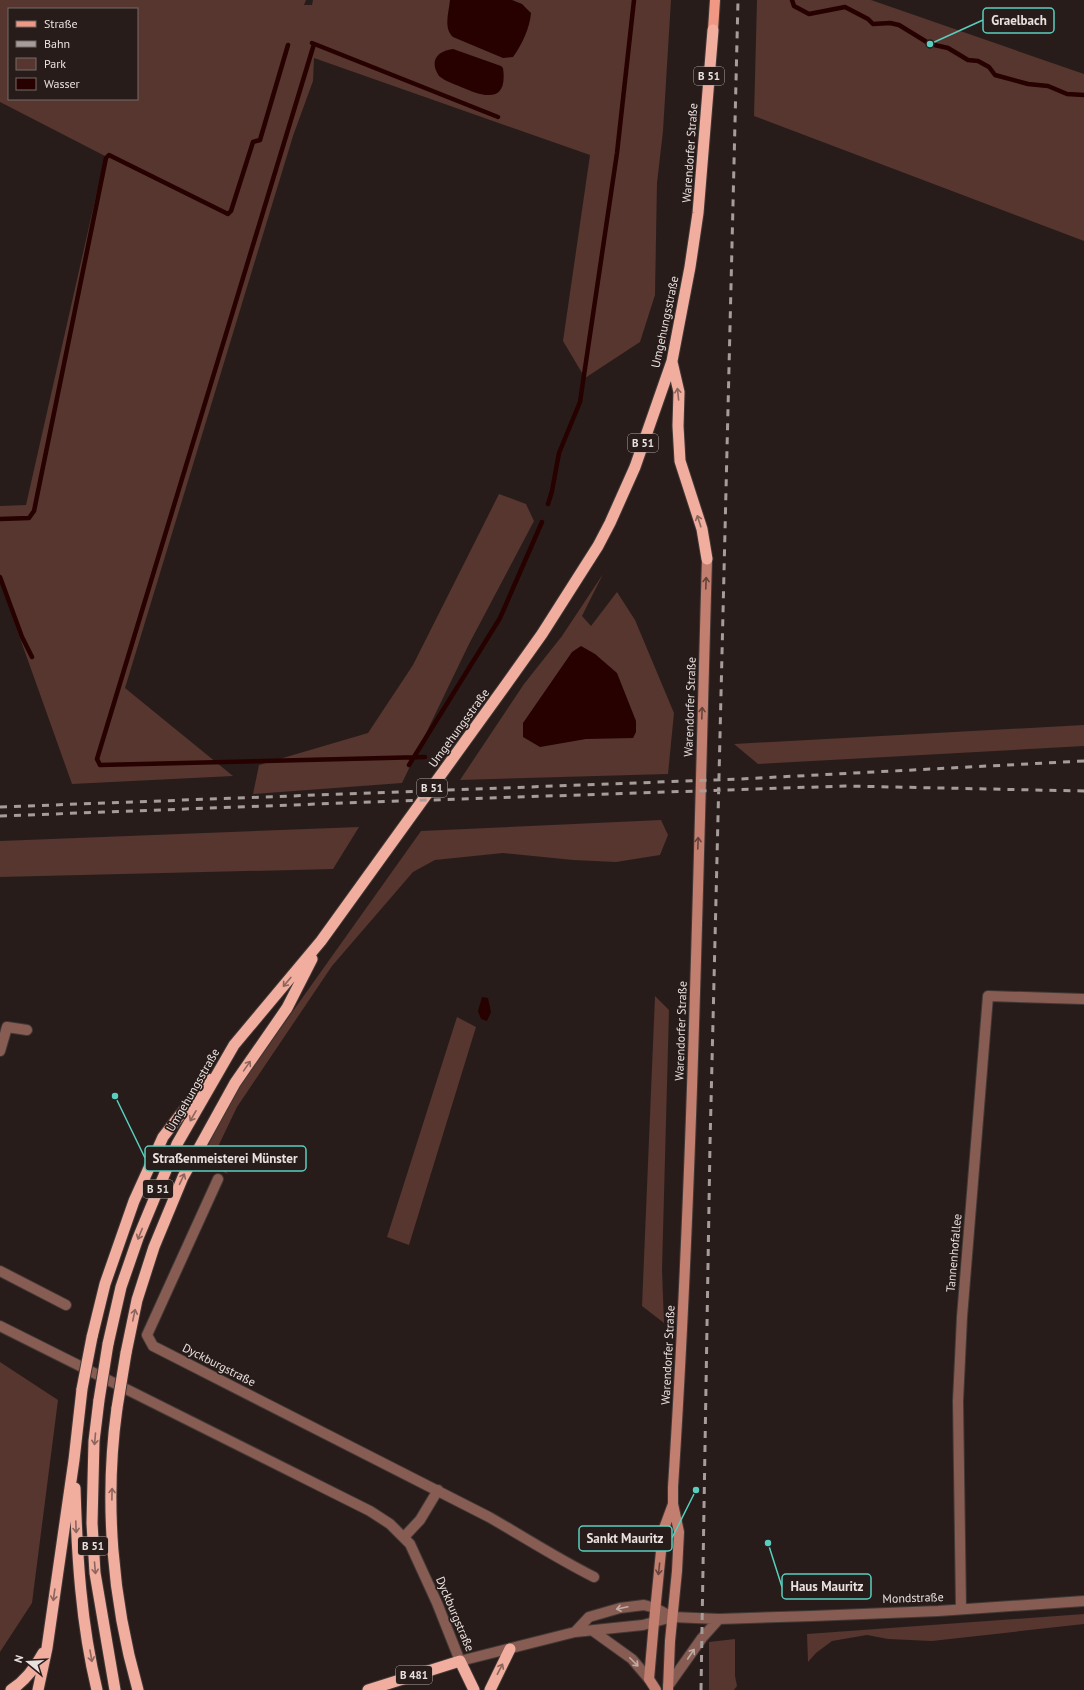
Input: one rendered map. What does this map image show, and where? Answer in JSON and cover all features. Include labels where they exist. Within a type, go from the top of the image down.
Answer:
[{"type":"highway","name":"Warendorfer Straße","points":[[698,213],[713,30]]},
{"type":"highway","name":"Umgehungsstraße","points":[[115,1690],[95,1573],[92,1523],[94,1441],[108,1344],[121,1287],[138,1238],[177,1144],[234,1045],[321,941],[538,641],[598,546],[610,523],[634,467],[672,361],[690,267],[698,213]]},
{"type":"highway","points":[[672,361],[679,392],[678,426],[680,461],[702,529],[707,559]]},
{"type":"highway","name":"Umgehungsstraße","points":[[138,1690],[121,1617],[115,1568],[112,1510],[113,1437],[126,1353],[137,1300],[152,1255],[183,1177],[235,1083],[287,1008],[321,941]]},
{"type":"highway","points":[[38,1690],[47,1648],[74,1460],[82,1389],[92,1337],[106,1284],[134,1201],[163,1137],[234,1045]]},
{"type":"highway","points":[[74,1460],[76,1538],[84,1616],[97,1690]]},
{"type":"highway","points":[[11,1690],[21,1683],[36,1667],[47,1648]]},
{"type":"highway","points":[[490,1690],[510,1649]]},
{"type":"highway","points":[[460,1661],[474,1690]]},
{"type":"highway","name":"B 481","points":[[368,1690],[460,1661]]},
{"type":"main road","name":"Warendorfer Straße","points":[[713,30],[715,0]]},
{"type":"main road","name":"Warendorfer Straße","points":[[668,1688],[679,1532],[673,1504],[686,1240],[695,1009],[697,882],[707,559]]},
{"type":"main road","name":"Warendorfer Straße","points":[[649,1679],[663,1531],[673,1504]]},
{"type":"main road","points":[[649,1679],[656,1690]]},
{"type":"street","name":"Tannenhofallee","points":[[961,1609],[958,1401],[962,1317],[988,996],[1084,999]]},
{"type":"street","points":[[0,1051],[7,1027],[27,1030]]},
{"type":"street","name":"Dyckburgstraße","points":[[218,1179],[146,1335],[152,1346],[438,1490],[530,1540],[569,1565],[594,1577]]},
{"type":"street","points":[[0,1271],[66,1305]]},
{"type":"street","name":"Dyckburgstraße","points":[[0,1326],[370,1511],[390,1524],[404,1537],[415,1554],[460,1661],[576,1632],[654,1622],[672,1617]]},
{"type":"street","points":[[404,1537],[420,1520],[438,1490]]},
{"type":"street","name":"Mondstraße","points":[[672,1617],[719,1618],[812,1616],[961,1609],[1084,1601]]},
{"type":"street","points":[[576,1632],[589,1617],[633,1606],[644,1605],[655,1608],[672,1617]]},
{"type":"street","points":[[668,1688],[702,1638],[719,1618]]},
{"type":"street","points":[[593,1631],[632,1659],[649,1679]]},
{"type":"green space","points":[[0,0],[306,0],[304,5],[312,5],[313,0],[671,0],[663,131],[657,183],[655,295],[640,342],[585,378],[563,341],[590,155],[314,58],[313,81],[293,136],[125,688],[233,776],[72,784],[0,582],[0,506],[26,505],[105,156],[0,102]]},
{"type":"green space","points":[[757,0],[871,0],[1084,74],[1084,241],[754,116]]},
{"type":"green space","points":[[499,494],[526,504],[534,521],[469,644],[402,783],[253,794],[259,765],[368,733],[413,665]]},
{"type":"green space","points":[[603,574],[582,616],[591,626],[617,592],[635,620],[674,713],[668,774],[460,780],[524,684],[562,636]]},
{"type":"green space","points":[[1084,725],[1084,746],[758,764],[734,744]]},
{"type":"green space","points":[[661,820],[668,835],[660,855],[616,862],[573,860],[503,853],[435,860],[413,872],[332,966],[237,1107],[214,1155],[228,1174],[201,1161],[229,1101],[421,831]]},
{"type":"green space","points":[[359,827],[333,869],[0,877],[0,841]]},
{"type":"green space","points":[[655,996],[669,1010],[662,1270],[664,1323],[642,1306]]},
{"type":"green space","points":[[457,1017],[476,1027],[409,1245],[387,1237]]},
{"type":"green space","points":[[0,1362],[58,1400],[32,1603],[0,1652]]},
{"type":"green space","points":[[1084,1614],[1084,1624],[932,1641],[888,1639],[867,1635],[832,1641],[816,1653],[808,1662],[807,1634]]},
{"type":"green space","points":[[735,1639],[735,1676],[737,1686],[734,1690],[709,1690],[709,1642]]},
{"type":"water","points":[[450,0],[512,0],[522,4],[531,13],[525,36],[513,57],[503,58],[453,37],[447,25]]},
{"type":"water","points":[[453,49],[501,66],[503,68],[504,80],[502,88],[492,95],[486,95],[470,91],[439,76],[435,66],[436,58],[439,54]]},
{"type":"water","points":[[581,646],[595,654],[617,673],[636,721],[636,732],[633,738],[586,739],[540,747],[523,737],[523,723],[572,652]]},
{"type":"water","points":[[482,997],[488,998],[491,1012],[487,1021],[481,1019],[478,1011]]},
{"type":"waterway","points":[[548,504],[559,453],[580,402],[617,153],[634,0]]},
{"type":"waterway","points":[[792,0],[794,6],[809,14],[845,7],[868,19],[873,24],[890,23],[899,25],[930,44],[948,48],[968,60],[978,61],[989,67],[995,75],[1028,84],[1048,86],[1067,94],[1084,95]]},
{"type":"waterway","points":[[312,43],[498,117]]},
{"type":"waterway","points":[[314,44],[97,759],[100,765],[425,757]]},
{"type":"waterway","points":[[0,519],[29,518],[34,511],[106,158],[109,155],[228,214],[231,211],[253,142],[260,140],[288,45]]},
{"type":"waterway","points":[[409,765],[500,618],[542,522]]},
{"type":"waterway","points":[[0,577],[22,637],[32,657]]},
{"type":"railway","points":[[701,1690],[710,1144],[738,0]]},
{"type":"railway","points":[[0,807],[740,779],[1084,761]]},
{"type":"railway","points":[[0,816],[845,786],[1084,791]]},
{"type":"place","name":"Graelbach","points":[[930,44]]},
{"type":"place","name":"Straßenmeisterei Münster","points":[[115,1096]]},
{"type":"place","name":"Sankt Mauritz","points":[[696,1490]]},
{"type":"place","name":"Haus Mauritz","points":[[768,1543]]}]
